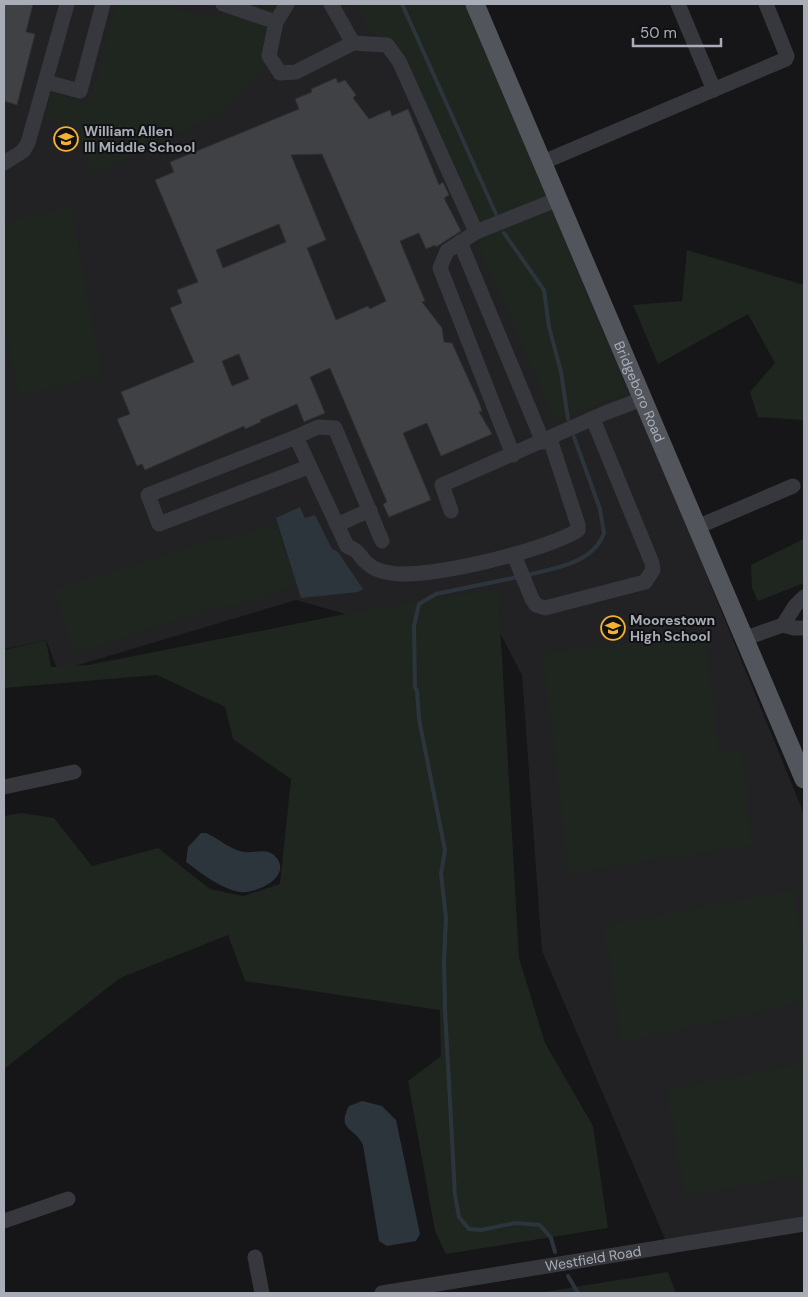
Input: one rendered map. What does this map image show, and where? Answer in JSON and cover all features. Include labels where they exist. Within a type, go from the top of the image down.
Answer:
[{"type":"main road","name":"Bridgeboro Road","points":[[475,4],[556,200],[746,638],[804,778]]},
{"type":"street","points":[[4,163],[23,151],[28,143],[67,4]]},
{"type":"street","points":[[46,82],[80,91],[102,4]]},
{"type":"street","points":[[223,4],[276,22]]},
{"type":"street","points":[[288,4],[276,22],[269,56],[280,73],[296,72],[353,43],[387,44],[399,60],[476,232]]},
{"type":"street","points":[[331,4],[353,43]]},
{"type":"street","points":[[678,4],[714,90]]},
{"type":"street","points":[[541,162],[786,59],[787,56],[766,4]]},
{"type":"street","points":[[513,455],[440,268],[447,251],[476,232],[556,200]]},
{"type":"street","points":[[296,437],[308,467],[347,546],[359,551],[366,563],[392,573],[412,575],[514,555],[578,530],[578,525],[547,440],[460,242]]},
{"type":"street","points":[[451,511],[442,486],[642,399]]},
{"type":"street","points":[[514,555],[532,599],[536,605],[546,608],[645,582],[650,576],[652,563],[593,419]]},
{"type":"street","points":[[308,467],[159,524],[148,495],[318,427],[335,428],[382,541]]},
{"type":"street","points":[[697,527],[793,486]]},
{"type":"street","points":[[337,525],[370,510]]},
{"type":"street","points":[[783,625],[794,606],[804,598]]},
{"type":"street","points":[[746,638],[783,625],[804,628]]},
{"type":"street","points":[[4,787],[74,772]]},
{"type":"street","points":[[4,1221],[68,1199]]},
{"type":"street","name":"Westfield Road","points":[[382,1293],[804,1224]]},
{"type":"street","points":[[255,1257],[262,1293]]},
{"type":"shaded area","name":"Moorestown High School","points":[[4,4],[474,4],[804,814],[804,1219],[668,1246],[542,951],[522,675],[479,593],[353,616],[296,600],[58,671],[46,640],[4,649]]},
{"type":"shaded area","points":[[117,4],[150,4],[221,18],[226,4],[281,4],[265,70],[212,117],[93,175],[75,125],[44,119],[52,92],[89,103]]},
{"type":"shaded area","points":[[357,4],[468,4],[627,393],[556,422],[484,258],[465,197],[413,72],[372,34]]},
{"type":"shaded area","points":[[71,207],[102,375],[19,396],[4,325],[4,222]]},
{"type":"shaded area","points":[[687,250],[804,285],[804,420],[758,417],[750,392],[775,363],[748,314],[658,364],[633,305],[682,301]]},
{"type":"shaded area","points":[[300,507],[305,518],[315,515],[332,549],[338,552],[363,589],[358,592],[301,598],[276,518]]},
{"type":"shaded area","points":[[276,523],[297,585],[237,606],[225,605],[74,653],[55,589],[214,539],[222,540]]},
{"type":"shaded area","points":[[804,539],[804,583],[758,601],[752,588],[751,565]]},
{"type":"shaded area","points":[[498,588],[519,958],[545,1043],[593,1126],[608,1228],[446,1254],[435,1231],[408,1081],[441,1056],[440,1010],[245,981],[228,935],[120,978],[4,1069],[4,816],[21,813],[54,818],[92,866],[158,848],[210,889],[243,896],[280,884],[291,779],[233,739],[225,707],[157,675],[4,688],[4,650],[46,640],[51,667],[89,665],[345,614]]},
{"type":"shaded area","points":[[705,633],[719,751],[742,749],[752,845],[569,873],[542,654]]},
{"type":"shaded area","points":[[201,833],[206,833],[239,851],[264,851],[271,853],[279,862],[280,870],[277,876],[272,882],[247,892],[233,890],[219,884],[186,862],[188,847]]},
{"type":"shaded area","points":[[793,890],[804,955],[804,1002],[621,1042],[604,926]]},
{"type":"shaded area","points":[[804,1063],[804,1174],[685,1196],[667,1090]]},
{"type":"shaded area","points":[[362,1101],[382,1106],[396,1120],[420,1234],[416,1241],[387,1246],[379,1241],[363,1145],[360,1139],[348,1128],[345,1120],[349,1106]]},
{"type":"shaded area","points":[[668,1272],[676,1293],[538,1293]]},
{"type":"building","points":[[4,4],[33,4],[26,32],[35,34],[17,105],[4,101]]},
{"type":"building","points":[[336,78],[338,83],[345,80],[356,95],[353,98],[369,119],[390,110],[392,116],[408,109],[439,185],[443,182],[449,195],[444,198],[461,231],[436,247],[435,245],[426,249],[419,233],[400,241],[425,301],[422,302],[442,328],[444,342],[452,343],[478,400],[482,411],[479,412],[492,434],[441,456],[427,423],[403,433],[431,500],[389,517],[383,504],[387,502],[330,368],[310,377],[325,413],[304,422],[297,404],[260,420],[261,422],[245,429],[244,426],[145,470],[142,464],[137,466],[117,419],[130,414],[121,392],[194,362],[170,308],[182,303],[177,290],[198,282],[155,180],[174,172],[170,162],[299,109],[295,99],[312,92],[311,89]],"holes":[[[322,154],[386,301],[370,309],[368,306],[336,320],[307,248],[326,240],[291,155]],[[279,224],[286,242],[223,268],[216,250]],[[239,354],[249,379],[232,386],[222,361]]]},
{"type":"waterway","points":[[402,4],[496,214]]},
{"type":"waterway","points":[[504,233],[544,290],[549,327],[561,372],[568,419]]},
{"type":"waterway","points":[[527,575],[560,567],[582,558],[599,543],[604,533],[600,509],[574,437]]},
{"type":"waterway","points":[[518,577],[436,594],[419,604],[414,626],[415,687],[419,719],[445,850],[441,874],[446,918],[444,960],[445,1009],[455,1195],[459,1217],[469,1229],[481,1230],[515,1223],[540,1225],[551,1238],[555,1252]]},
{"type":"waterway","points":[[568,1276],[578,1293]]},
{"type":"place","name":"William Allen III Middle School","points":[[66,139]]},
{"type":"place","name":"Moorestown High School","points":[[613,628]]}]
